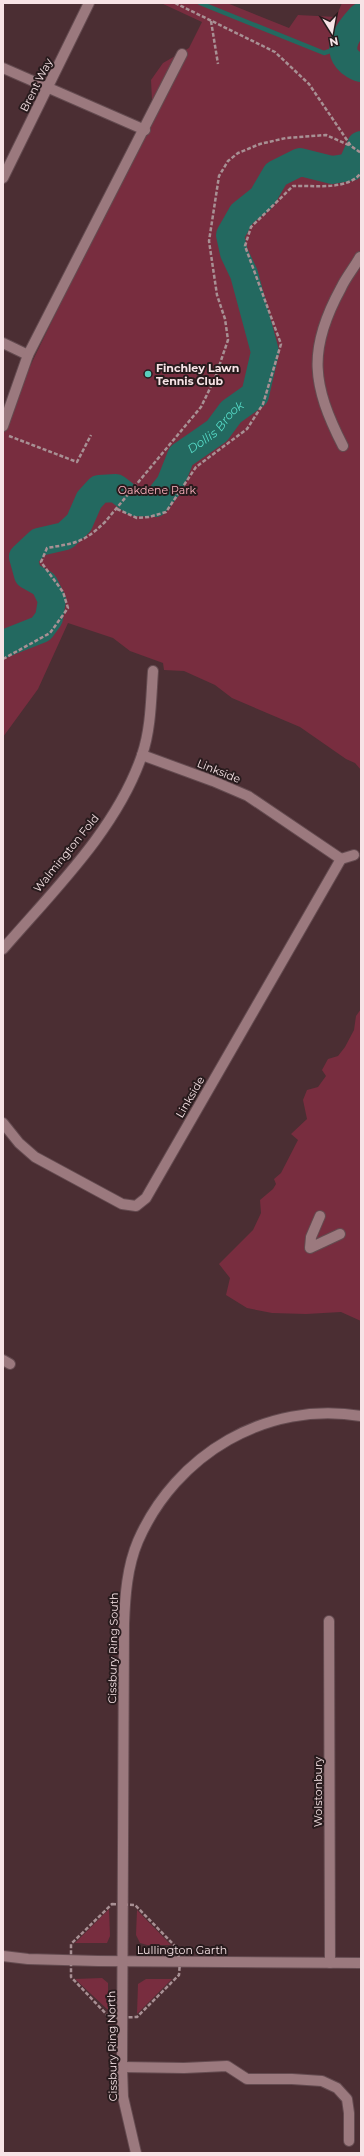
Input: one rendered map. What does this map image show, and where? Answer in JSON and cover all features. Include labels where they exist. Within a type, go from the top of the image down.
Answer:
[{"type":"street","name":"Brent Way","points":[[3,178],[89,3]]},
{"type":"street","points":[[3,426],[28,355],[145,130],[182,54]]},
{"type":"street","points":[[3,68],[48,89],[145,130]]},
{"type":"street","points":[[343,446],[328,417],[316,376],[318,341],[341,287],[352,272],[360,257]]},
{"type":"street","points":[[3,343],[28,355]]},
{"type":"street","name":"Walmington Fold","points":[[3,949],[102,830],[128,790],[142,755],[149,722],[153,671]]},
{"type":"street","name":"Linkside","points":[[3,1124],[35,1157],[122,1204],[136,1206],[146,1198],[341,859],[248,796],[213,780],[142,755]]},
{"type":"street","points":[[341,859],[354,855]]},
{"type":"street","points":[[320,1216],[311,1237],[310,1248],[340,1234]]},
{"type":"street","name":"Cissbury Ring South","points":[[123,1962],[124,1624],[127,1581],[138,1542],[150,1517],[184,1471],[220,1444],[250,1429],[300,1414],[325,1412],[361,1416]]},
{"type":"street","name":"Wolstonbury","points":[[330,1621],[330,1963]]},
{"type":"street","name":"Lullington Garth","points":[[3,1956],[28,1959],[123,1962],[361,1963]]},
{"type":"street","name":"Cissbury Ring North","points":[[123,1962],[123,2097],[136,2153]]},
{"type":"street","points":[[122,2067],[184,2068],[227,2066],[247,2079],[292,2078],[322,2081],[337,2088],[347,2099],[349,2113],[349,2142]]},
{"type":"path","points":[[175,3],[275,52],[309,84],[351,146]]},
{"type":"path","points":[[211,21],[218,64]]},
{"type":"path","points":[[3,659],[50,633],[68,608],[63,592],[40,562],[47,548],[72,544],[88,538],[118,508],[134,486],[201,407],[215,378],[228,340],[225,319],[217,295],[209,241],[219,176],[228,161],[238,153],[260,144],[286,138],[326,136],[351,146],[361,153]]},
{"type":"path","points":[[118,508],[137,518],[149,518],[166,512],[196,467],[247,429],[264,404],[281,344],[246,246],[251,227],[292,186],[341,184],[357,179],[361,174]]},
{"type":"path","points":[[3,434],[77,462],[91,435]]},
{"type":"green space","name":"Oakdene Park","points":[[161,3],[227,3],[289,28],[298,15],[336,17],[342,3],[361,3],[361,770],[355,763],[346,759],[300,727],[232,698],[215,685],[184,671],[164,670],[163,663],[130,651],[113,638],[68,623],[38,689],[3,737],[3,422],[81,261],[162,101],[152,100],[151,80],[163,63],[189,48],[202,22]]},
{"type":"green space","points":[[361,1009],[361,1321],[341,1312],[306,1314],[272,1313],[247,1308],[226,1295],[230,1278],[219,1264],[253,1230],[261,1213],[260,1200],[273,1189],[276,1184],[274,1179],[281,1173],[298,1140],[291,1134],[307,1119],[303,1100],[307,1090],[318,1087],[326,1076],[322,1070],[328,1059],[338,1056],[345,1047],[354,1030],[356,1016]]},
{"type":"green space","points":[[109,1909],[110,1936],[107,1943],[75,1943]]},
{"type":"green space","points":[[137,1910],[171,1945],[147,1945],[140,1943],[136,1935]]},
{"type":"green space","points":[[102,1978],[108,1983],[108,2010],[75,1979]]},
{"type":"green space","points":[[146,1979],[172,1979],[137,2014],[138,1984]]},
{"type":"waterway","points":[[200,3],[324,53],[342,47]]},
{"type":"waterway","name":"Dollis Brook","points":[[361,17],[348,33],[345,39],[343,51],[345,57],[350,62],[361,68]]},
{"type":"waterway","name":"Dollis Brook","points":[[3,644],[41,629],[49,618],[52,600],[44,584],[28,575],[23,557],[39,542],[65,536],[79,523],[89,500],[99,489],[116,488],[134,502],[155,503],[170,484],[181,456],[217,431],[231,412],[255,395],[265,352],[244,274],[234,253],[230,235],[242,214],[262,198],[276,174],[300,162],[332,170],[351,167],[361,145]]},
{"type":"place","name":"Finchley Lawn Tennis Club","points":[[148,374]]}]
